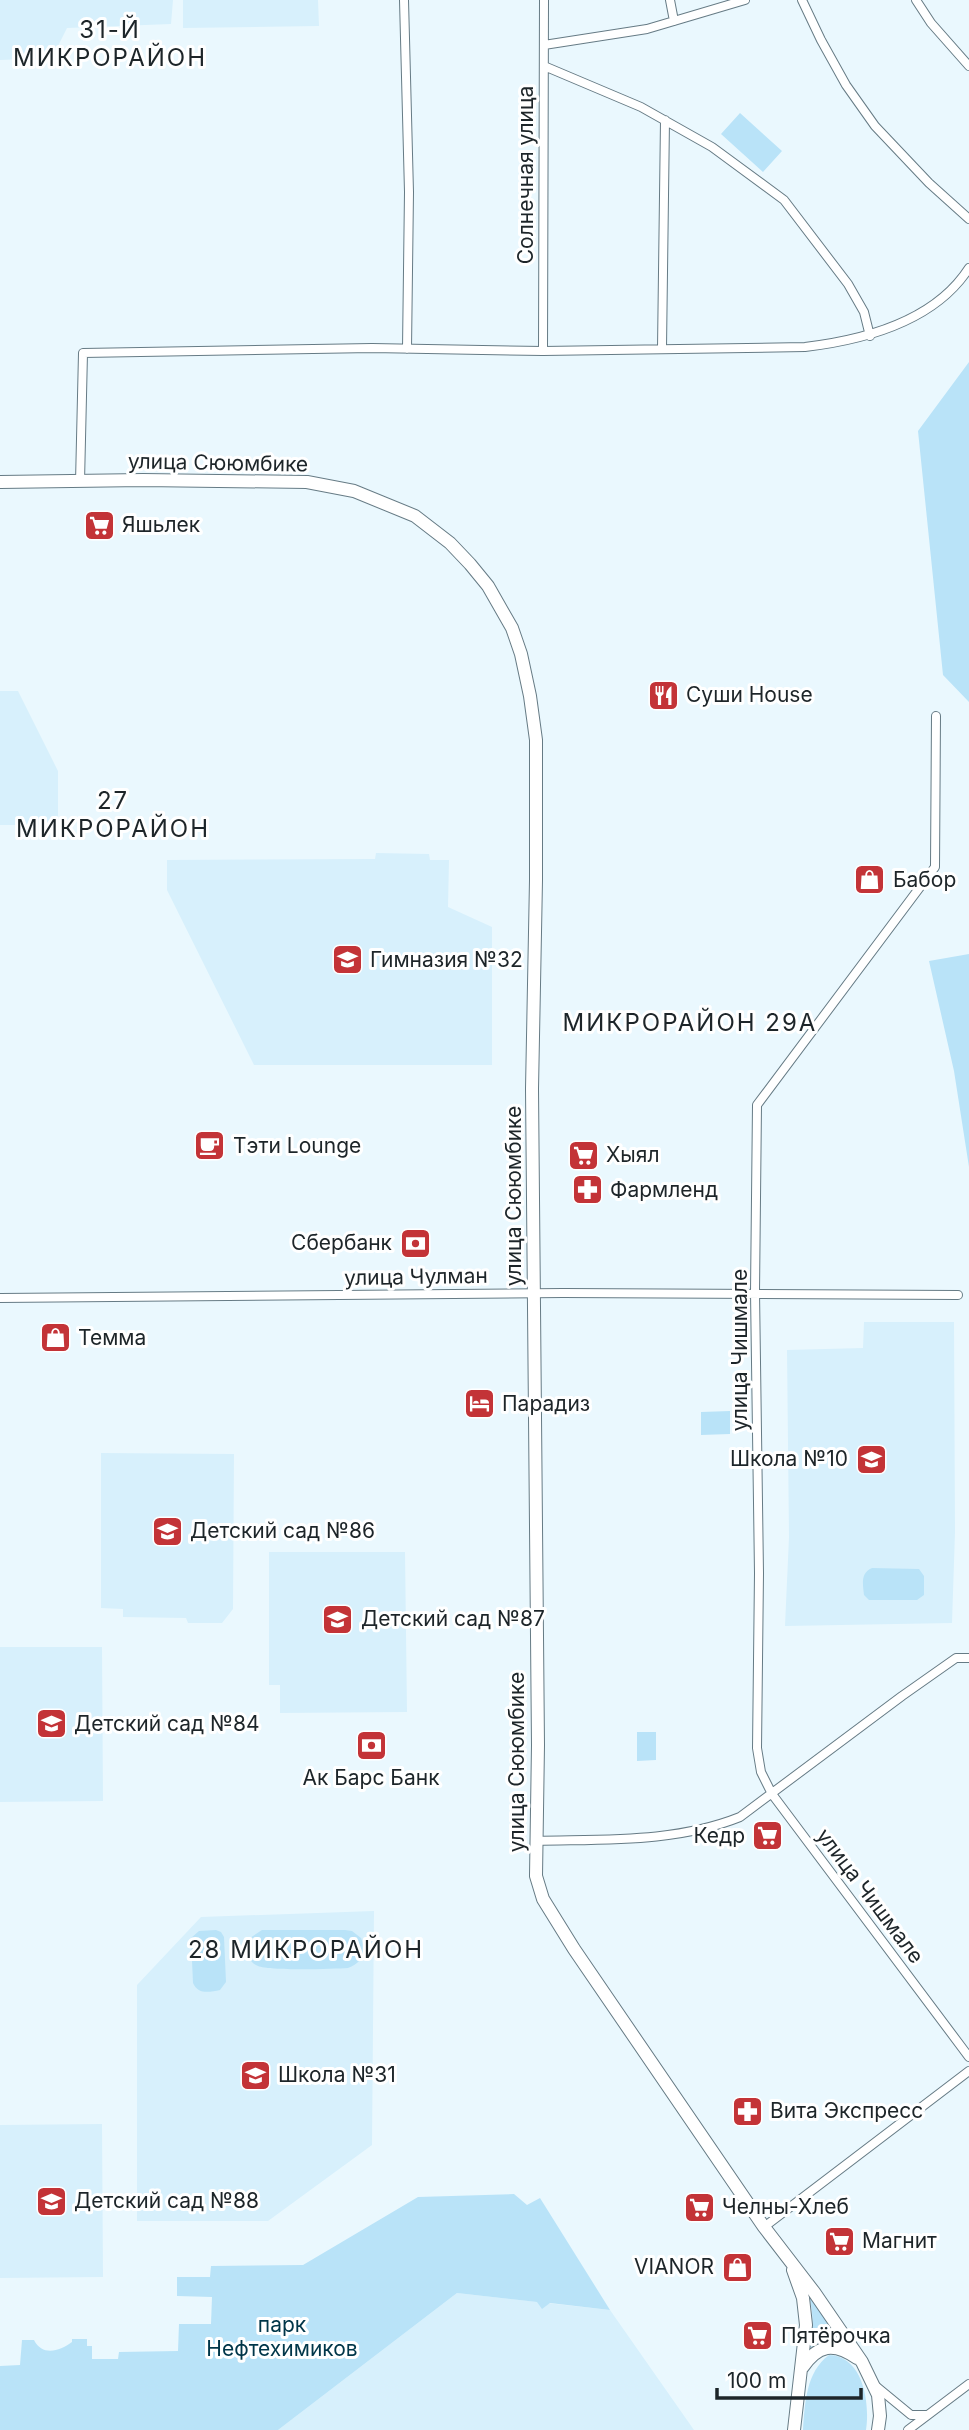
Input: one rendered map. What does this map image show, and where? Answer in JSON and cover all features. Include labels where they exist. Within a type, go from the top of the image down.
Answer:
[{"type":"street","points":[[404,0],[409,192],[408,349]]},
{"type":"street","name":"Солнечная улица","points":[[543,351],[544,0]]},
{"type":"street","points":[[670,0],[674,21]]},
{"type":"street","points":[[544,44],[647,29],[745,0]]},
{"type":"street","points":[[802,0],[846,85],[875,125],[929,183],[969,219]]},
{"type":"street","points":[[916,0],[931,23],[969,66]]},
{"type":"street","points":[[544,66],[641,107],[712,147],[783,200],[848,284],[864,312],[870,336]]},
{"type":"street","points":[[662,348],[665,121]]},
{"type":"street","points":[[80,482],[83,353],[372,348],[543,351],[805,347],[843,343],[870,336],[934,304],[969,268]]},
{"type":"street","name":"улица Сююмбике","points":[[0,482],[307,482],[354,491],[415,516],[429,526],[470,564],[506,614],[521,654],[536,740],[533,1294],[538,1745],[536,1876],[543,1899],[581,1959],[764,2227],[814,2292],[862,2362]]},
{"type":"street","name":"улица Чишмале","points":[[936,716],[935,867],[757,1105],[757,1748],[761,1772],[772,1794],[969,2057]]},
{"type":"street","name":"улица Чулман","points":[[0,1298],[755,1292],[958,1295]]},
{"type":"street","points":[[536,1841],[650,1837],[687,1834],[714,1828],[740,1817],[956,1658],[969,1658]]},
{"type":"street","points":[[764,2227],[969,2071]]},
{"type":"street","points":[[789,2260],[806,2312],[794,2430]]},
{"type":"street","points":[[802,2369],[812,2356],[830,2347],[845,2351],[862,2362],[874,2384],[880,2405],[878,2430]]},
{"type":"street","points":[[874,2384],[911,2415],[930,2414]]},
{"type":"street","points":[[908,2430],[969,2384]]},
{"type":"shaded area","points":[[0,0],[173,0],[171,24],[67,28],[52,58],[0,60]]},
{"type":"shaded area","points":[[183,0],[318,0],[319,26],[183,28]]},
{"type":"shaded area","points":[[0,691],[18,691],[58,771],[58,825],[0,825]]},
{"type":"shaded area","name":"Гимназия №32","points":[[376,853],[429,854],[430,860],[449,860],[448,907],[492,927],[492,1065],[254,1065],[167,890],[167,860],[375,859]]},
{"type":"shaded area","name":"Школа №10","points":[[864,1322],[954,1322],[955,1532],[952,1623],[785,1626],[789,1537],[787,1350],[863,1348]]},
{"type":"shaded area","name":"Детский сад №86","points":[[101,1453],[234,1454],[233,1609],[222,1623],[188,1623],[186,1618],[123,1617],[123,1609],[101,1608]]},
{"type":"shaded area","name":"Детский сад №87","points":[[269,1552],[405,1552],[407,1712],[280,1713],[280,1685],[269,1685]]},
{"type":"shaded area","name":"Детский сад №84","points":[[0,1647],[102,1647],[103,1801],[0,1802]]},
{"type":"shaded area","name":"Школа №31","points":[[374,1911],[372,2145],[268,2221],[137,2221],[137,1985],[201,1917]]},
{"type":"shaded area","name":"Детский сад №88","points":[[102,2124],[103,2277],[0,2278],[0,2125]]},
{"type":"shaded area","points":[[457,2293],[610,2310],[694,2430],[278,2430]]},
{"type":"green space","points":[[740,113],[782,151],[763,172],[721,134]]},
{"type":"green space","points":[[969,362],[969,702],[943,675],[918,431]]},
{"type":"green space","points":[[969,954],[969,1167],[954,1071],[929,961]]},
{"type":"green space","points":[[730,1411],[730,1434],[701,1435],[701,1412]]},
{"type":"green space","points":[[872,1568],[919,1569],[924,1576],[924,1595],[917,1600],[869,1600],[864,1595],[863,1580]]},
{"type":"green space","points":[[637,1732],[656,1732],[656,1760],[637,1761]]},
{"type":"green space","points":[[216,1930],[224,1937],[226,1982],[220,1990],[201,1991],[193,1983],[191,1938],[199,1931]]},
{"type":"green space","points":[[262,1930],[352,1931],[361,1938],[363,1952],[357,1963],[348,1968],[264,1968],[251,1961],[247,1950],[250,1938]]},
{"type":"green space","name":"парк Нефтехимиков","points":[[514,2194],[527,2205],[540,2198],[610,2310],[550,2303],[542,2309],[537,2302],[457,2293],[278,2430],[0,2430],[0,2366],[20,2365],[22,2340],[34,2340],[41,2348],[51,2351],[67,2345],[72,2339],[87,2339],[87,2346],[92,2346],[92,2359],[118,2359],[119,2352],[178,2351],[179,2324],[211,2324],[212,2297],[177,2296],[177,2277],[210,2277],[211,2266],[303,2265],[418,2197]]},
{"type":"green space","points":[[806,2289],[837,2334],[822,2337],[809,2349],[812,2319]]},
{"type":"green space","points":[[829,2355],[841,2357],[857,2373],[867,2408],[866,2430],[803,2430],[811,2379],[821,2362]]},
{"type":"place","name":"Яшьлек","points":[[99,525]]},
{"type":"place","name":"Суши House","points":[[663,695]]},
{"type":"place","name":"Бабор","points":[[870,880]]},
{"type":"place","name":"Гимназия №32","points":[[347,960]]},
{"type":"place","name":"Тэти Lounge","points":[[210,1146]]},
{"type":"place","name":"Хыял","points":[[583,1155]]},
{"type":"place","name":"Фармленд","points":[[587,1190]]},
{"type":"place","name":"Сбербанк","points":[[415,1243]]},
{"type":"place","name":"Темма","points":[[55,1338]]},
{"type":"place","name":"Парадиз","points":[[479,1404]]},
{"type":"place","name":"Школа №10","points":[[871,1459]]},
{"type":"place","name":"Детский сад №86","points":[[167,1531]]},
{"type":"place","name":"Детский сад №87","points":[[338,1619]]},
{"type":"place","name":"Детский сад №84","points":[[51,1724]]},
{"type":"place","name":"Ак Барс Банк","points":[[371,1746]]},
{"type":"place","name":"Кедр","points":[[768,1836]]},
{"type":"place","name":"Школа №31","points":[[255,2075]]},
{"type":"place","name":"Вита Экспресс","points":[[747,2111]]},
{"type":"place","name":"Детский сад №88","points":[[51,2201]]},
{"type":"place","name":"Челны-Хлеб","points":[[699,2207]]},
{"type":"place","name":"Магнит","points":[[839,2241]]},
{"type":"place","name":"VIANOR","points":[[737,2267]]},
{"type":"place","name":"Пятёрочка","points":[[758,2336]]},
{"type":"district","name":"31-Й МИКРОРАЙОН","points":[[110,44]]},
{"type":"district","name":"27 МИКРОРАЙОН","points":[[113,815]]},
{"type":"district","name":"МИКРОРАЙОН 29А","points":[[690,1023]]},
{"type":"district","name":"28 МИКРОРАЙОН","points":[[306,1950]]}]
